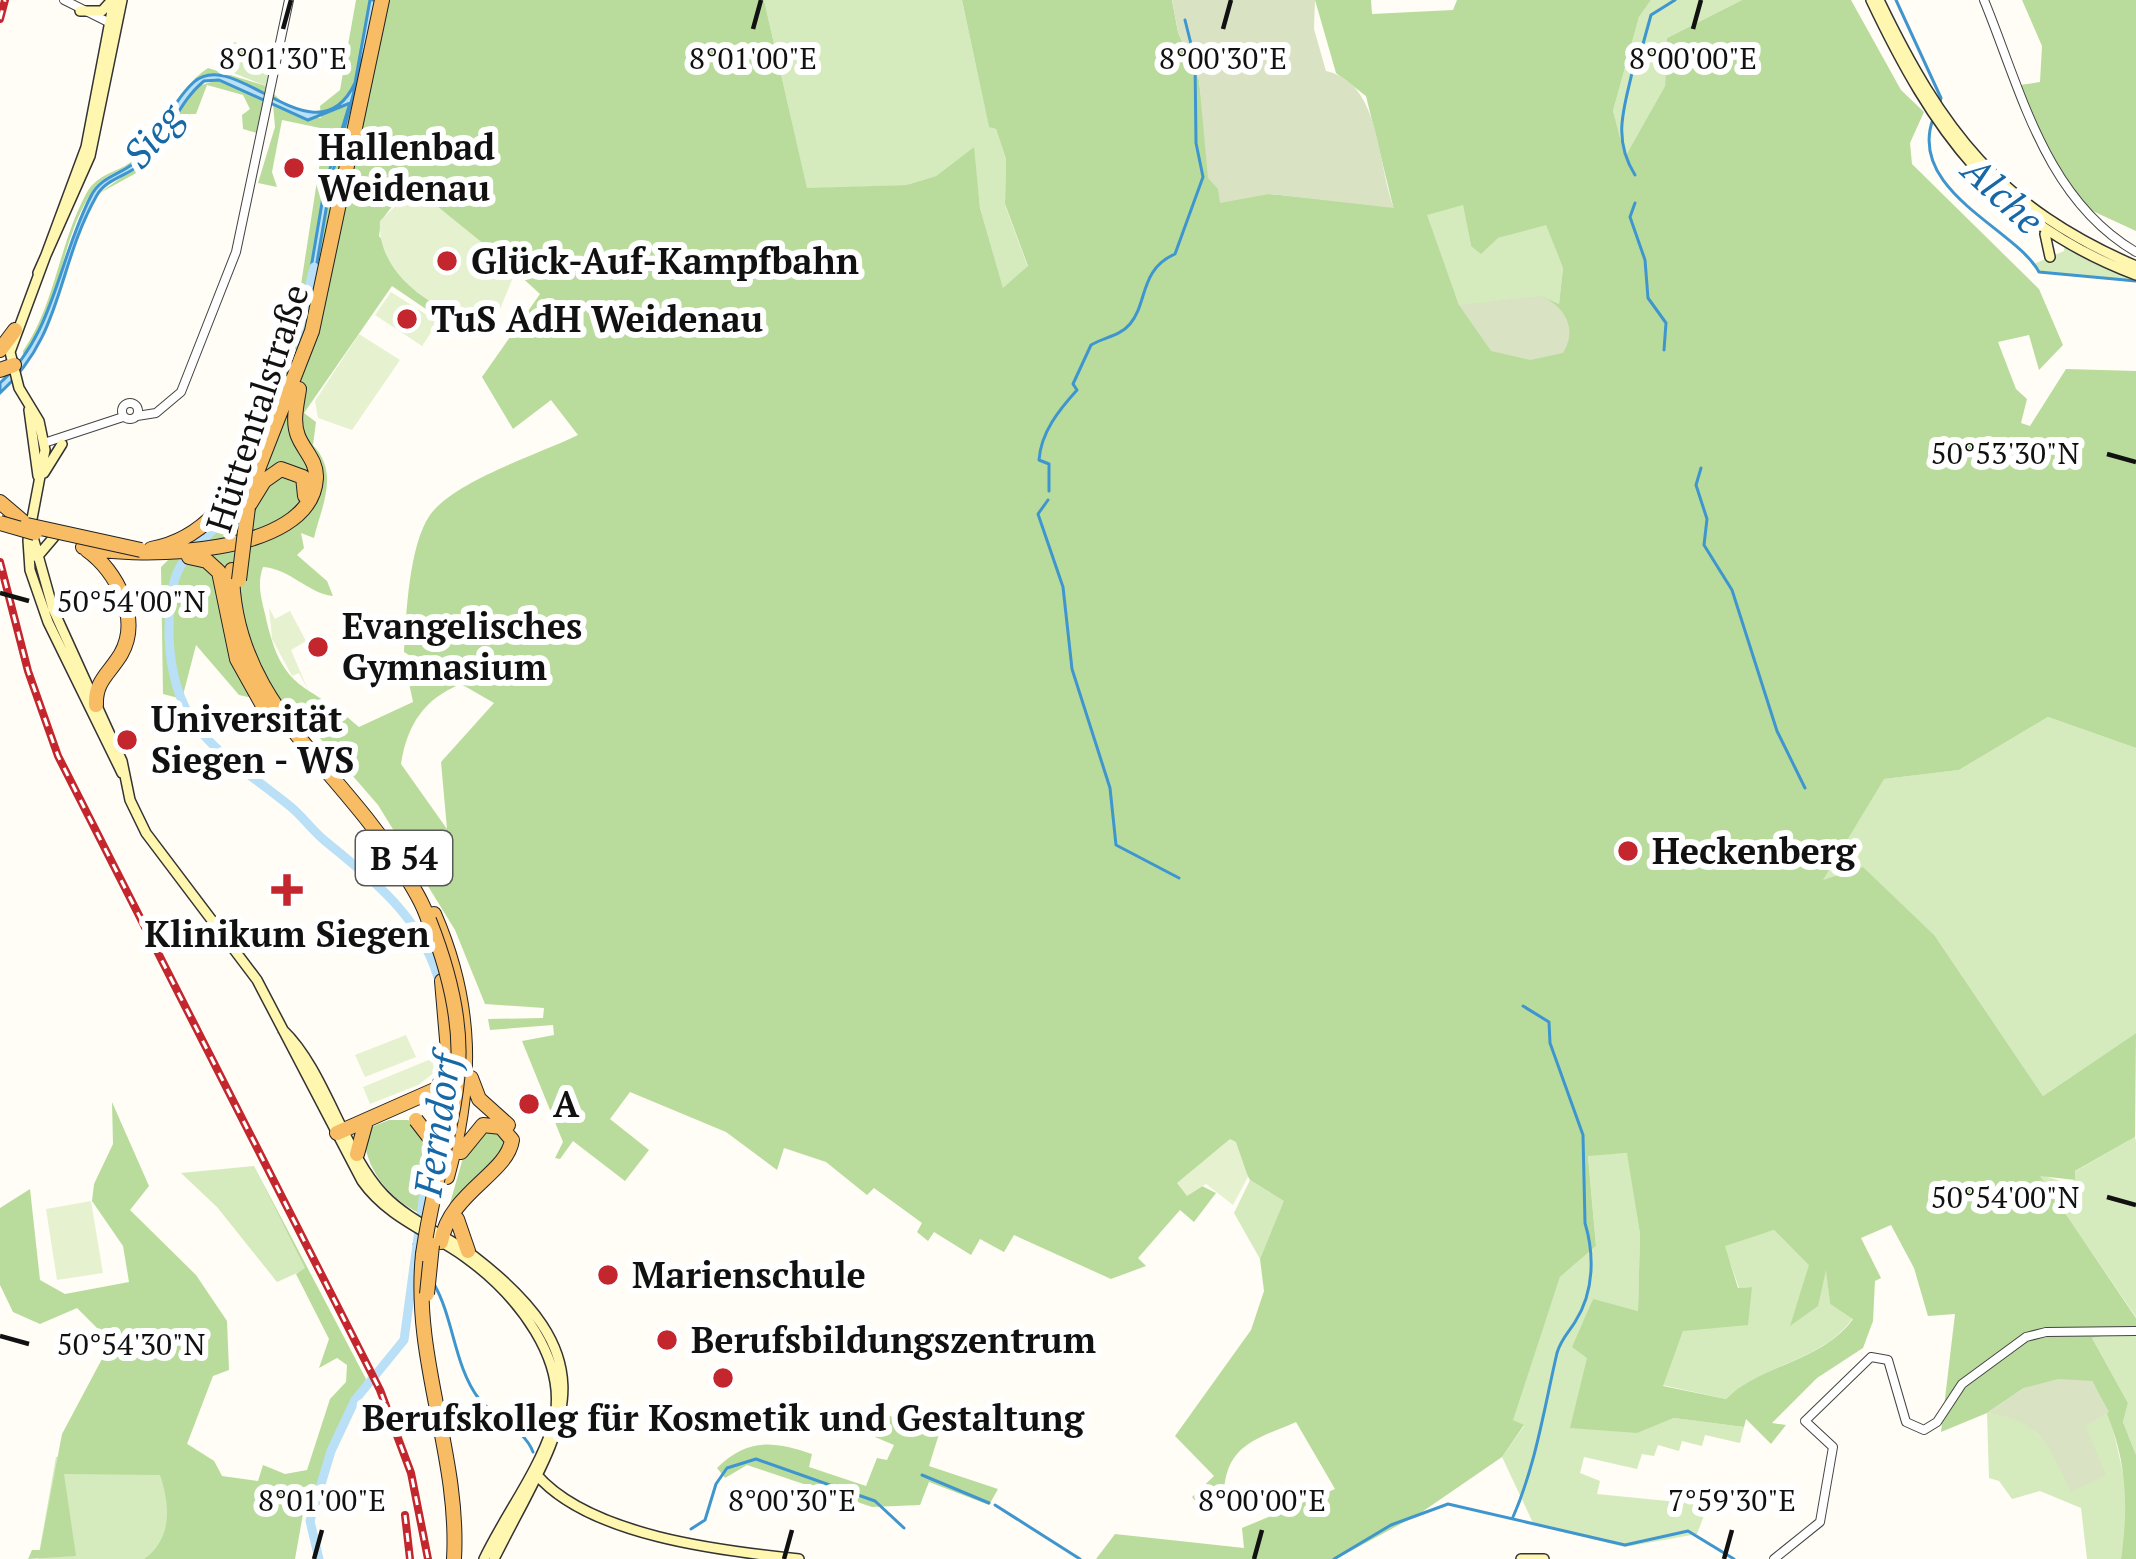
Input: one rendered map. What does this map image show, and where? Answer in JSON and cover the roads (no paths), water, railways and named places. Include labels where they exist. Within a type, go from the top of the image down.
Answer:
[{"type":"highway","name":"Hüttentalstraße","points":[[385,0],[312,331],[242,506],[236,622],[254,674],[302,747],[371,823],[430,920],[454,998],[461,1066],[456,1114],[423,1254],[422,1339],[453,1492],[458,1559]]},
{"type":"highway","name":"Hüttentalstraße","points":[[385,0],[380,56],[347,179],[325,311],[299,389],[248,507],[235,580],[246,635],[267,686],[299,732],[376,818],[426,898],[457,976],[468,1066],[463,1115],[429,1260],[427,1316],[434,1377],[460,1491],[458,1559]]},
{"type":"highway","points":[[0,350],[15,330]]},
{"type":"highway","points":[[117,587],[119,567],[141,553],[181,541],[221,510],[312,331]]},
{"type":"highway","name":"B 54","points":[[292,514],[313,492],[316,475],[296,430],[299,389]]},
{"type":"highway","points":[[0,520],[83,548],[172,556],[244,540],[292,514],[303,501],[306,484],[296,471],[286,468],[270,475],[248,507]]},
{"type":"highway","points":[[0,502],[29,527]]},
{"type":"highway","points":[[0,520],[141,553],[211,546],[292,514]]},
{"type":"highway","points":[[83,548],[109,570],[128,634],[93,681],[96,705]]},
{"type":"highway","name":"B 54","points":[[172,556],[202,559],[217,569],[237,659],[267,716],[302,747]]},
{"type":"highway","points":[[342,1130],[418,1101],[442,1083],[448,1051],[446,1005],[430,920]]},
{"type":"highway","points":[[437,1235],[457,1220],[472,1195],[515,1155],[513,1131],[475,1091],[468,1066]]},
{"type":"highway","points":[[342,1130],[398,1115],[416,1120],[430,1134],[434,1151],[423,1254]]},
{"type":"highway","points":[[357,1154],[357,1137],[365,1125]]},
{"type":"highway","points":[[437,1235],[468,1190],[506,1159],[512,1146],[501,1127],[479,1127],[447,1177]]},
{"type":"highway","points":[[457,1220],[467,1252]]},
{"type":"main road","points":[[80,11],[102,10],[116,0]]},
{"type":"main road","points":[[93,681],[35,585],[27,550],[40,484],[41,448],[29,410],[5,365],[94,140],[116,0]]},
{"type":"main road","points":[[1875,0],[1935,114],[1974,170],[2049,240],[2050,256]]},
{"type":"main road","points":[[1935,114],[1978,165],[2023,204],[2081,241],[2136,266]]},
{"type":"main road","points":[[2032,223],[2136,275]]},
{"type":"main road","points":[[40,484],[62,444]]},
{"type":"main road","points":[[29,527],[37,557],[93,681],[146,833],[248,965],[357,1154],[382,1193],[411,1220]]},
{"type":"main road","points":[[37,557],[54,538]]},
{"type":"main road","points":[[96,705],[122,761],[122,773]]},
{"type":"main road","points":[[342,1130],[368,1189],[467,1252],[521,1298],[555,1354],[564,1416],[494,1559]]},
{"type":"main road","points":[[437,1235],[500,1287],[547,1357],[555,1414],[537,1473],[484,1559]]},
{"type":"main road","points":[[537,1473],[551,1489],[656,1537],[799,1559]]},
{"type":"main road","points":[[537,1473],[575,1501]]},
{"type":"main road","points":[[526,1498],[551,1489]]},
{"type":"main road","points":[[1521,1559],[1544,1559]]},
{"type":"street","points":[[64,0],[114,24]]},
{"type":"street","points":[[41,448],[107,422],[164,407],[190,373],[236,253],[289,0]]},
{"type":"street","points":[[1984,0],[2010,56],[2023,112],[2037,137],[2085,209],[2136,252]]},
{"type":"street","points":[[41,448],[62,444],[75,434]]},
{"type":"street","points":[[1774,1559],[1820,1522],[1834,1450],[1805,1421],[1871,1358],[1888,1360],[1906,1421],[1924,1430],[1937,1422],[1963,1384],[2026,1337],[2046,1332],[2136,1331]]},
{"type":"water","points":[[370,0],[378,0],[332,175],[315,274],[310,274],[325,185],[350,103],[308,120],[219,80],[204,81],[151,154],[97,195],[48,324],[21,371],[0,393],[0,383],[33,342],[44,319],[91,196],[101,183],[141,157],[186,90],[211,75],[231,78],[298,109],[319,112],[339,105],[355,83]]},
{"type":"waterway","points":[[1643,44],[1651,15],[1675,0]]},
{"type":"waterway","name":"Alche","points":[[1896,0],[1941,98],[1939,105]]},
{"type":"waterway","points":[[1049,491],[1049,464],[1039,460],[1047,431],[1077,390],[1073,384],[1091,345],[1130,324],[1155,269],[1175,254],[1203,177],[1196,143],[1195,60],[1185,20]]},
{"type":"waterway","points":[[1635,58],[1622,131],[1635,175]]},
{"type":"waterway","points":[[1933,119],[1929,144],[1935,167],[1949,188],[2039,272],[2136,281]]},
{"type":"waterway","points":[[1635,203],[1630,217],[1645,260],[1648,298],[1666,323],[1664,350]]},
{"type":"waterway","name":"Ferndorf","points":[[239,469],[269,380],[298,336],[314,267]]},
{"type":"waterway","points":[[1701,468],[1696,485],[1707,519],[1704,545],[1732,590],[1777,731],[1805,788]]},
{"type":"waterway","name":"Ferndorf","points":[[237,486],[230,509],[188,555],[174,582],[169,637],[180,697],[192,720],[224,755],[291,807],[396,904],[423,941],[441,988]]},
{"type":"waterway","points":[[1048,500],[1038,514],[1063,587],[1072,669],[1110,788],[1116,845],[1179,878]]},
{"type":"waterway","points":[[1513,1517],[1534,1457],[1557,1353],[1582,1310],[1591,1272],[1583,1135],[1550,1043],[1549,1022],[1523,1006]]},
{"type":"waterway","name":"Ferndorf","points":[[434,1146],[452,1081]]},
{"type":"waterway","name":"Ferndorf","points":[[319,1559],[310,1521],[331,1451],[355,1400],[404,1340],[425,1186]]},
{"type":"waterway","name":"Ferndorf","points":[[414,1244],[418,1254]]},
{"type":"waterway","points":[[434,1284],[471,1386],[486,1406],[523,1436],[533,1452]]},
{"type":"waterway","points":[[691,1529],[705,1520],[716,1484],[727,1468],[756,1459],[875,1501],[904,1528]]},
{"type":"waterway","points":[[922,1475],[989,1503]]},
{"type":"waterway","points":[[1334,1559],[1391,1525],[1448,1504],[1625,1545],[1688,1531],[1734,1559]]},
{"type":"waterway","points":[[995,1505],[1080,1559]]},
{"type":"railway","points":[[0,19],[5,0]]},
{"type":"railway","points":[[0,562],[28,671],[58,756],[380,1390],[411,1473],[428,1559]]},
{"type":"railway","points":[[405,1515],[410,1559]]},
{"type":"place","name":"Hallenbad Weidenau","points":[[294,168]]},
{"type":"place","name":"Glück-Auf-Kampfbahn","points":[[447,261]]},
{"type":"place","name":"TuS AdH Weidenau","points":[[407,319]]},
{"type":"place","name":"Evangelisches Gymnasium","points":[[318,647]]},
{"type":"place","name":"Universität Siegen - WS","points":[[127,740]]},
{"type":"place","name":"Heckenberg","points":[[1628,851]]},
{"type":"place","name":"Klinikum Siegen","points":[[287,890]]},
{"type":"place","name":"A","points":[[529,1104]]},
{"type":"place","name":"Marienschule","points":[[608,1275]]},
{"type":"place","name":"Berufsbildungszentrum","points":[[667,1340]]},
{"type":"place","name":"Berufskolleg für Kosmetik und Gestaltung","points":[[723,1378]]},
{"type":"water label","name":"Sieg","points":[[153,136]]}]
